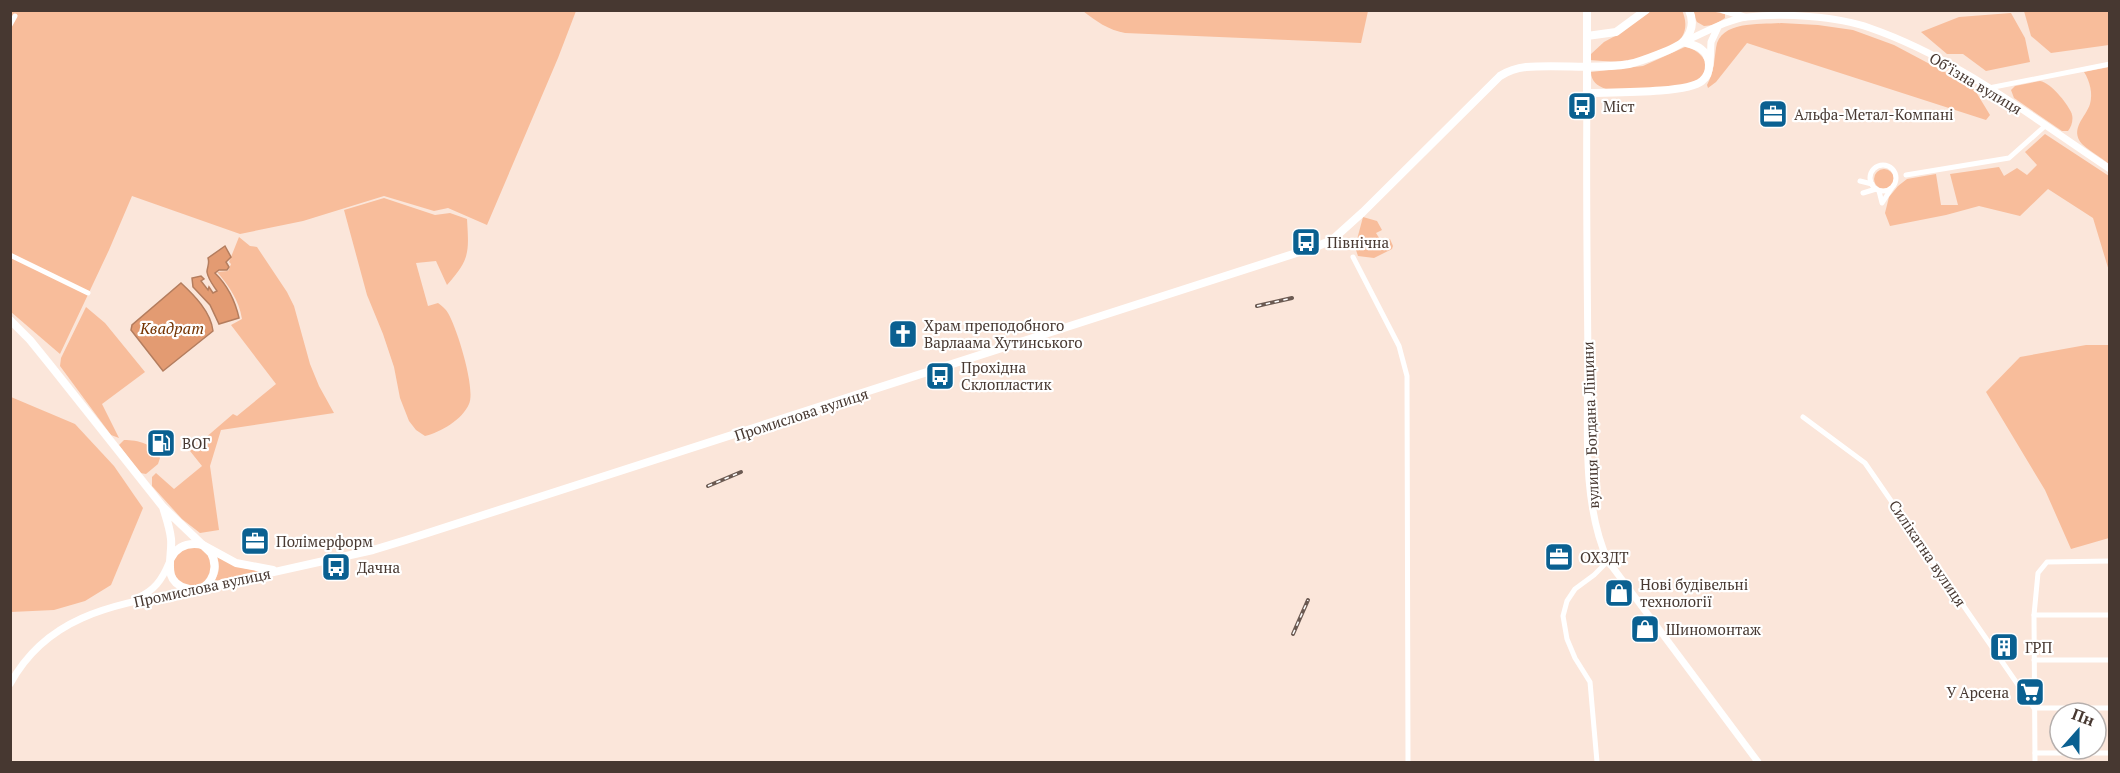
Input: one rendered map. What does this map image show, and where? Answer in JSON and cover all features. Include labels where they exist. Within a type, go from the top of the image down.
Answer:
[{"type":"main road","points":[[1587,10],[1587,93],[1690,87],[1702,82],[1709,68],[1711,42],[1718,27]]},
{"type":"main road","points":[[1587,36],[1616,32],[1646,10]]},
{"type":"main road","points":[[1683,42],[1692,26],[1689,10]]},
{"type":"main road","points":[[1723,10],[1748,17]]},
{"type":"main road","points":[[1683,42],[1748,17]]},
{"type":"main road","name":"Об’їзна вулиця","points":[[1748,17],[1831,19],[1880,32],[1937,58],[1989,88],[2109,169]]},
{"type":"main road","points":[[1683,42],[1696,46],[1704,52],[1709,68]]},
{"type":"main road","name":"Промислова вулиця","points":[[10,684],[34,652],[59,629],[98,610],[373,550],[1318,246],[1340,233],[1363,212],[1500,76],[1509,71],[1528,67],[1628,64],[1645,60],[1683,42]]},
{"type":"main road","name":"вулиця Богдана Ліщини","points":[[1587,93],[1589,474],[1595,524],[1608,561],[1758,762]]},
{"type":"main road","points":[[10,320],[30,340],[163,507],[203,545],[215,560],[213,576],[208,584],[198,589],[185,588],[175,582],[170,575],[171,537],[163,507]]},
{"type":"main road","points":[[169,562],[176,550],[182,546],[193,543],[203,545]]},
{"type":"main road","name":"Промислова вулиця","points":[[203,545],[237,563],[280,570]]},
{"type":"main road","name":"Промислова вулиця","points":[[124,604],[152,591],[159,584],[169,562]]},
{"type":"street","points":[[10,25],[15,16]]},
{"type":"street","points":[[1989,88],[2109,64]]},
{"type":"street","points":[[1906,175],[1887,166],[1874,169],[1874,185],[1882,202],[1896,182],[1906,175],[2009,159],[2045,126]]},
{"type":"street","points":[[1893,170],[1896,182]]},
{"type":"street","points":[[1874,185],[1886,191],[1891,189]]},
{"type":"street","points":[[10,255],[88,293]]},
{"type":"street","points":[[1353,257],[1399,346],[1407,376],[1407,762]]},
{"type":"street","name":"Силікатна вулиця","points":[[1803,417],[1865,463],[2034,708]]},
{"type":"street","points":[[1597,762],[1590,682],[1575,658],[1567,639],[1563,616],[1567,601],[1575,589],[1608,561]]},
{"type":"street","points":[[2035,762],[2034,615],[2038,573],[2047,562],[2109,561]]},
{"type":"street","points":[[2034,615],[2109,615]]},
{"type":"street","points":[[2034,660],[2109,660]]},
{"type":"street","points":[[2034,708],[2109,708]]},
{"type":"street","points":[[2035,753],[2109,753]]},
{"type":"shaded area","points":[[1682,10],[1685,30],[1682,37],[1672,45],[1633,60],[1589,60],[1591,54],[1604,42],[1651,11]]},
{"type":"shaded area","points":[[10,11],[576,11],[487,225],[448,208],[434,211],[384,196],[303,221],[240,234],[132,196],[60,354],[11,312]]},
{"type":"shaded area","points":[[1083,11],[1368,11],[1361,43],[1125,33],[1098,22]]},
{"type":"shaded area","points":[[1692,11],[1711,11],[1725,14],[1725,18],[1714,25],[1704,26],[1697,22]]},
{"type":"shaded area","points":[[2024,11],[2109,11],[2109,45],[2051,53],[2031,36]]},
{"type":"shaded area","points":[[2011,13],[2025,38],[2030,62],[1986,71],[1963,54],[1947,54],[1921,32],[1959,17]]},
{"type":"shaded area","points":[[1781,23],[1853,30],[1894,45],[1973,87],[1990,115],[1986,120],[1747,43],[1716,82],[1708,88],[1716,48],[1719,39],[1725,33],[1733,28],[1752,24]]},
{"type":"shaded area","points":[[1685,47],[1701,55],[1707,65],[1705,76],[1700,81],[1678,88],[1660,90],[1606,89],[1593,81],[1591,72],[1643,66]]},
{"type":"shaded area","points":[[2110,67],[2109,164],[2082,144],[2077,133],[2091,100],[2088,79],[2084,72]]},
{"type":"shaded area","points":[[2040,81],[2062,98],[2071,112],[2072,122],[2068,131],[2062,131],[2014,98],[2011,90],[2015,86]]},
{"type":"shaded area","points":[[2045,134],[2109,176],[2109,271],[2093,218],[2048,189],[2020,216],[1979,206],[1890,226],[1885,213],[1889,197],[1907,179],[1936,174],[1941,205],[1958,205],[1950,174],[1999,167],[2004,176],[2017,168],[2027,175],[2037,165],[2025,152]]},
{"type":"shaded area","points":[[1884,169],[1891,172],[1894,179],[1891,186],[1884,189],[1877,186],[1874,179],[1877,172]]},
{"type":"shaded area","points":[[384,198],[435,215],[450,213],[467,219],[468,248],[464,262],[447,285],[436,261],[416,263],[428,306],[438,303],[446,310],[452,321],[470,386],[469,404],[466,410],[438,432],[425,436],[409,421],[400,398],[394,367],[367,295],[344,210]]},
{"type":"shaded area","points":[[1363,217],[1377,221],[1382,230],[1376,233],[1383,244],[1390,239],[1392,249],[1374,258],[1358,256],[1355,247]]},
{"type":"shaded area","points":[[239,237],[250,246],[257,247],[287,292],[294,306],[310,364],[334,413],[221,430],[210,466],[219,530],[200,533],[182,519],[152,486],[152,477],[156,473],[174,489],[202,466],[190,451],[233,414],[237,416],[276,384],[231,325],[242,319],[241,312],[233,294],[217,272],[228,271],[231,264],[229,262]]},
{"type":"shaded area","points":[[86,307],[105,323],[145,372],[102,404],[119,438],[111,435],[60,366],[61,358]]},
{"type":"shaded area","points":[[2086,345],[2109,345],[2109,538],[2071,549],[2045,490],[1986,392],[2020,357]]},
{"type":"shaded area","points":[[11,397],[75,424],[114,466],[143,508],[111,585],[85,601],[54,610],[11,612]]},
{"type":"shaded area","points":[[124,440],[150,446],[160,458],[158,464],[146,474],[140,473],[119,445]]},
{"type":"shaded area","points":[[193,547],[207,553],[213,567],[207,581],[193,587],[179,581],[173,567],[179,553]]},
{"type":"shaded area","points":[[217,557],[243,568],[263,572],[211,584],[218,571]]},
{"type":"water","points":[[225,246],[231,257],[226,262],[229,267],[227,270],[219,270],[215,273],[230,294],[239,318],[219,324],[210,305],[193,287],[192,278],[201,276],[204,279],[201,281],[208,290],[209,287],[213,293],[217,291],[208,275],[208,258]]},
{"type":"water","name":"Квадрат","points":[[181,283],[196,298],[209,317],[213,331],[163,371],[131,330],[132,325]]},
{"type":"railway","points":[[1257,306],[1292,298]]},
{"type":"railway","points":[[708,486],[741,472]]},
{"type":"railway","points":[[1293,634],[1308,600]]},
{"type":"place","name":"Міст","points":[[1582,106]]},
{"type":"place","name":"Альфа-Метал-Компані","points":[[1773,114]]},
{"type":"place","name":"Північна","points":[[1306,242]]},
{"type":"place","name":"Храм преподобного Варлаама Хутинського","points":[[903,334]]},
{"type":"place","name":"Прохідна Склопластик","points":[[940,376]]},
{"type":"place","name":"ВОГ","points":[[161,443]]},
{"type":"place","name":"Полімерформ","points":[[255,541]]},
{"type":"place","name":"ОХЗДТ","points":[[1559,557]]},
{"type":"place","name":"Дачна","points":[[336,567]]},
{"type":"place","name":"Нові будівельні технології","points":[[1619,593]]},
{"type":"place","name":"Шиномонтаж","points":[[1645,629]]},
{"type":"place","name":"ГРП","points":[[2004,647]]},
{"type":"place","name":"У Арсена","points":[[2030,692]]}]
